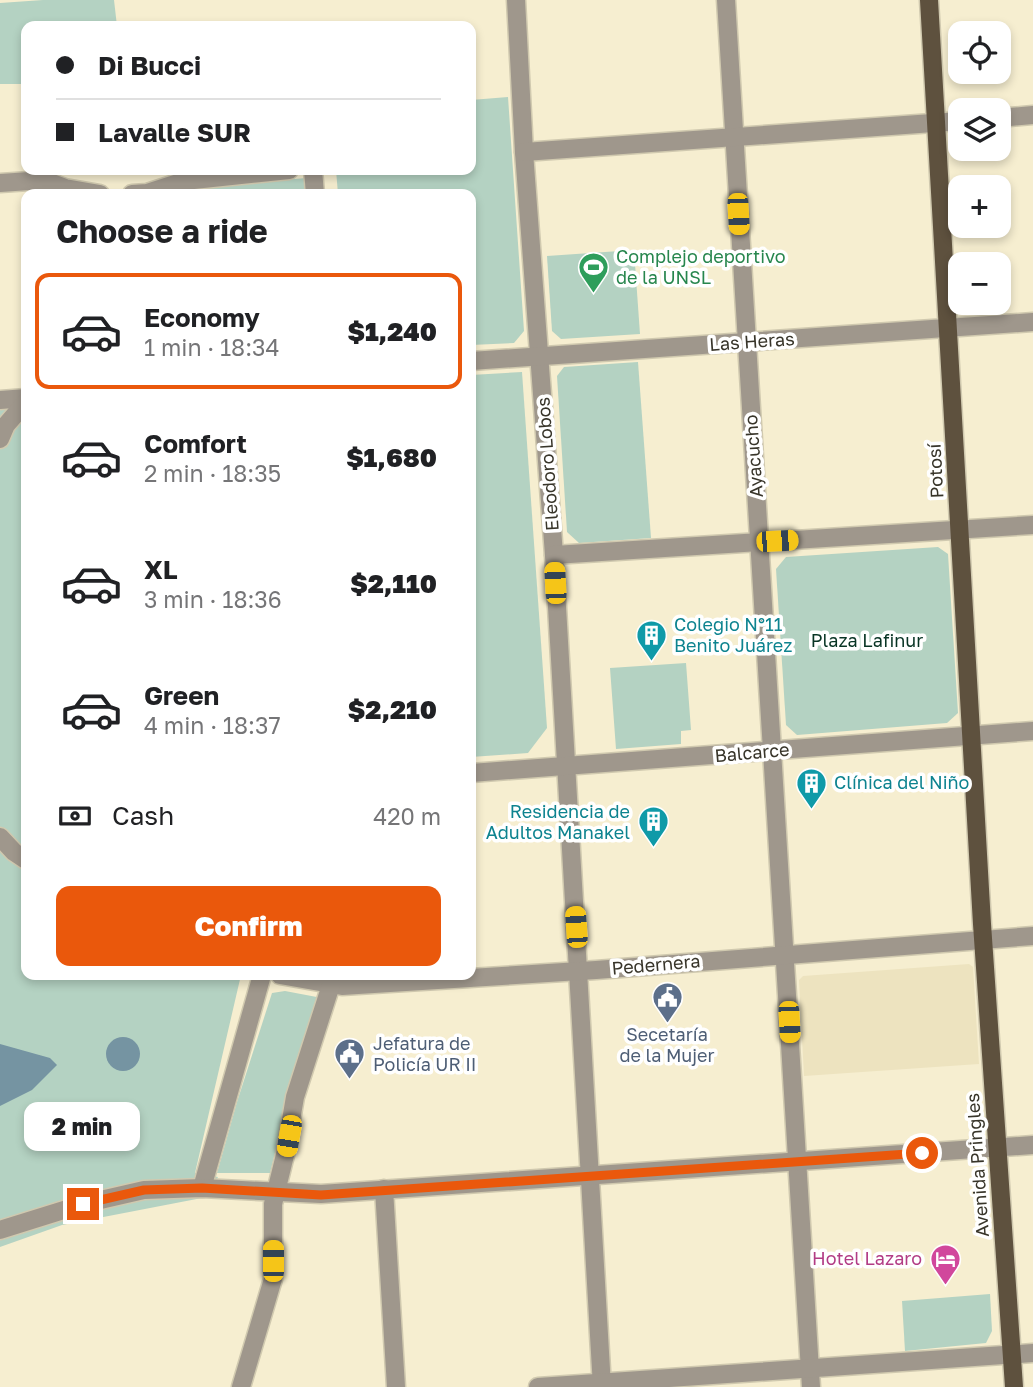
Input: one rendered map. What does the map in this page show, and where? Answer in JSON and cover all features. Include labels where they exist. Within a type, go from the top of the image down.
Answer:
[{"type":"main road","name":"Potosí","points":[[929,0],[983,940]]},
{"type":"main road","name":"Avenida Pringles","points":[[983,940],[1014,1387]]},
{"type":"street","name":"Eleodoro Lobos","points":[[516,0],[524,152],[554,555],[602,1386]]},
{"type":"street","name":"Ayacucho","points":[[726,0],[811,1378]]},
{"type":"street","points":[[1011,117],[1033,116]]},
{"type":"street","points":[[524,152],[948,122]]},
{"type":"street","points":[[159,189],[184,181],[241,175]]},
{"type":"street","points":[[0,183],[44,180],[71,189]]},
{"type":"street","name":"Las Heras","points":[[476,361],[1033,322]]},
{"type":"street","points":[[0,400],[21,400]]},
{"type":"street","points":[[0,439],[6,425],[21,406]]},
{"type":"street","points":[[554,555],[1033,525]]},
{"type":"street","name":"Balcarce","points":[[476,773],[1033,731]]},
{"type":"street","points":[[0,837],[21,857]]},
{"type":"street","name":"Pedernera","points":[[476,976],[1033,936]]},
{"type":"street","points":[[202,1188],[261,980]]},
{"type":"street","name":"Pedernera","points":[[306,980],[331,985],[414,980]]},
{"type":"street","points":[[241,1387],[272,1279],[275,1191],[283,1167],[295,1097],[331,985]]},
{"type":"street","points":[[0,1230],[112,1196],[144,1190],[202,1188],[321,1195],[1033,1145]]},
{"type":"street","points":[[384,1189],[396,1387]]},
{"type":"street","points":[[538,1387],[811,1378],[1033,1353]]},
{"type":"shaded area","points":[[969,964],[973,967],[979,1064],[804,1076],[799,980],[803,976]]},
{"type":"green space","points":[[114,0],[116,21],[21,21],[21,84],[0,84],[0,3]]},
{"type":"green space","points":[[508,97],[524,331],[514,343],[476,345],[476,189],[338,189],[336,175],[476,175],[476,100]]},
{"type":"green space","points":[[307,178],[308,189],[191,189]]},
{"type":"green space","name":"Complejo deportivo de la UNSL","points":[[634,250],[640,334],[561,339],[552,331],[547,256]]},
{"type":"green space","points":[[638,362],[651,538],[579,543],[567,532],[557,376],[564,367]]},
{"type":"green space","points":[[522,372],[547,728],[528,753],[476,757],[476,375]]},
{"type":"green space","points":[[21,405],[21,980],[240,980],[195,1173],[218,1177],[207,1197],[62,1225],[0,1247],[0,407]]},
{"type":"green space","name":"Plaza Lafinur","points":[[938,547],[948,554],[958,713],[947,723],[797,735],[786,725],[776,569],[786,557]]},
{"type":"green space","points":[[686,663],[691,730],[681,731],[681,744],[616,749],[610,668]]},
{"type":"green space","points":[[285,991],[322,998],[290,1093],[270,1173],[217,1173],[272,993]]},
{"type":"green space","points":[[990,1294],[992,1331],[986,1343],[905,1351],[902,1301]]},
{"type":"water","points":[[123,1037],[135,1042],[140,1054],[135,1066],[123,1071],[111,1066],[106,1054],[111,1042]]},
{"type":"water","points":[[0,1044],[50,1058],[57,1065],[32,1090],[0,1106]]},
{"type":"place","name":"Complejo deportivo de la UNSL","points":[[593,294]]},
{"type":"place","name":"Colegio N°11 Benito Juárez","points":[[651,662]]},
{"type":"place","name":"Clínica del Niño","points":[[811,810]]},
{"type":"place","name":"Residencia de Adultos Manakel","points":[[653,849]]},
{"type":"place","name":"Secetaría de la Mujer","points":[[667,1024]]},
{"type":"place","name":"Jefatura de Policía UR II","points":[[350,1081]]},
{"type":"place","name":"Hotel Lazaro","points":[[945,1286]]},
{"type":"route","points":[[83,1204],[144,1190],[202,1188],[321,1195],[922,1153]]}]
